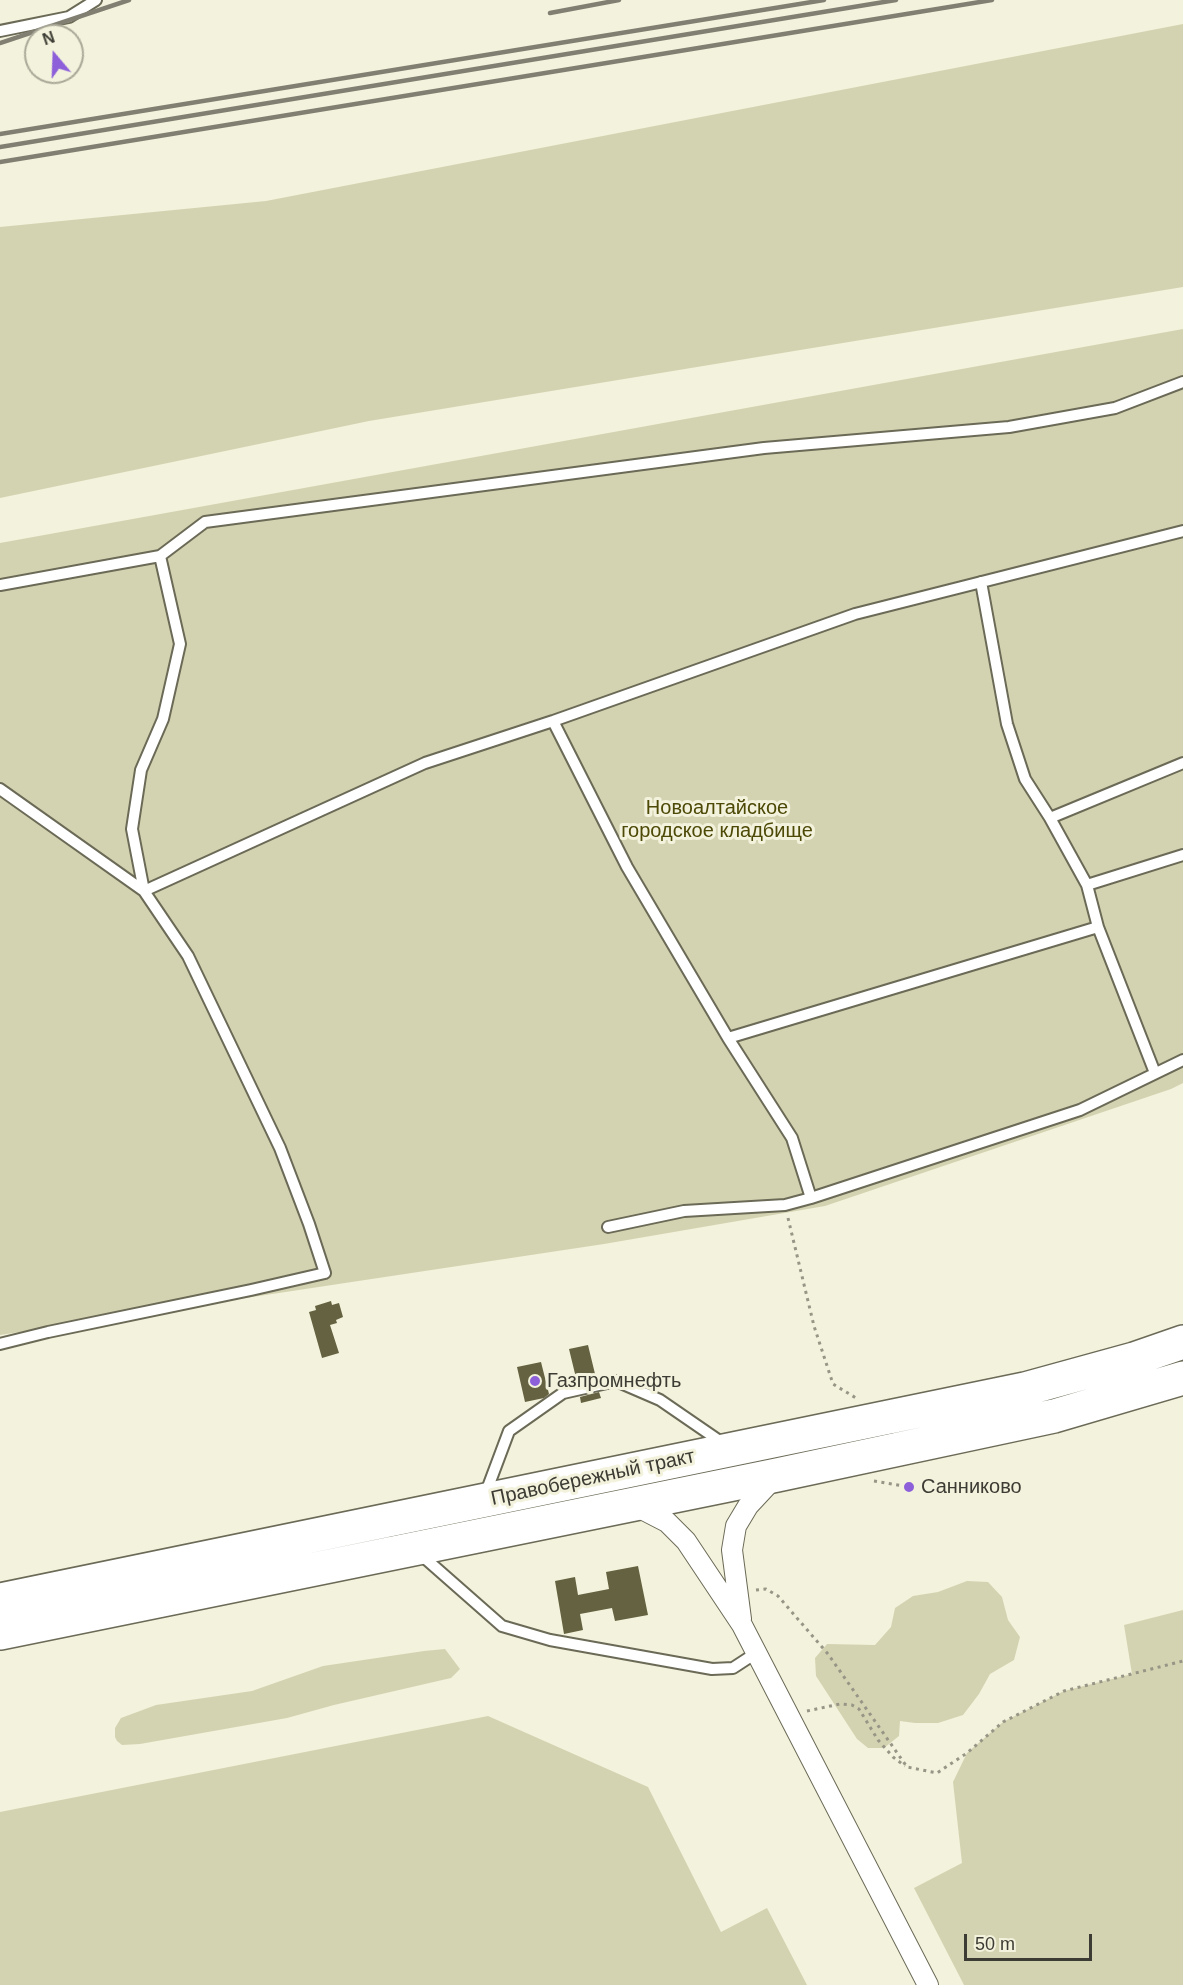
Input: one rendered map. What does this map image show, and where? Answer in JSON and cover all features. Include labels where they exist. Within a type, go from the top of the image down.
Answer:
[{"type":"highway","name":"Правобережный тракт","points":[[0,1599],[1025,1389],[1134,1359],[1183,1342]]},
{"type":"highway","name":"Правобережный тракт","points":[[0,1634],[1054,1416],[1181,1380]]},
{"type":"street","points":[[742,1625],[732,1550],[736,1526],[748,1506],[777,1475]]},
{"type":"street","points":[[632,1505],[667,1522],[686,1541],[742,1625],[928,1985]]},
{"type":"lane","points":[[0,31],[69,17],[96,0]]},
{"type":"lane","points":[[0,585],[160,556],[205,522],[764,448],[1009,427],[1115,408],[1183,382]]},
{"type":"lane","points":[[144,891],[425,763],[553,721],[855,614],[1183,531]]},
{"type":"lane","points":[[144,891],[132,829],[141,770],[163,719],[180,644],[160,556]]},
{"type":"lane","points":[[981,582],[1006,724],[1025,780],[1050,818],[1087,885],[1098,927],[1155,1073]]},
{"type":"lane","points":[[553,721],[627,867],[729,1038],[792,1138],[811,1197]]},
{"type":"lane","points":[[1050,818],[1183,763]]},
{"type":"lane","points":[[0,789],[144,891],[188,956],[280,1148],[325,1273],[0,1344]]},
{"type":"lane","points":[[1087,885],[1183,855]]},
{"type":"lane","points":[[729,1038],[1098,927]]},
{"type":"lane","points":[[609,1227],[684,1211],[785,1205],[1080,1110],[1183,1060]]},
{"type":"lane","points":[[482,1501],[509,1431],[563,1393],[616,1381],[660,1400],[730,1449]]},
{"type":"lane","points":[[414,1549],[502,1626],[550,1640],[712,1669],[733,1668],[756,1653]]},
{"type":"path","points":[[785,1205],[814,1326],[833,1384],[856,1398]]},
{"type":"path","points":[[874,1481],[909,1487]]},
{"type":"path","points":[[737,1591],[766,1589],[778,1596],[828,1654],[907,1767]]},
{"type":"path","points":[[793,1725],[808,1710],[840,1704],[852,1705],[859,1709],[878,1740],[892,1757],[907,1767],[937,1773],[967,1753],[1003,1722],[1064,1691],[1183,1661]]},
{"type":"green space","points":[[1183,24],[1183,287],[369,421],[0,498],[0,227],[266,201]]},
{"type":"green space","name":"Новоалтайское городское кладбище","points":[[1183,329],[1183,1083],[825,1206],[604,1244],[0,1335],[0,543]]},
{"type":"green space","points":[[967,1581],[988,1582],[1002,1597],[1008,1620],[1020,1637],[1014,1660],[990,1674],[979,1694],[963,1715],[938,1723],[900,1721],[899,1736],[884,1748],[868,1748],[857,1739],[816,1676],[815,1658],[827,1644],[875,1645],[891,1627],[895,1608],[913,1596],[938,1592]]},
{"type":"green space","points":[[1183,1610],[1183,1985],[964,1985],[914,1888],[962,1863],[953,1782],[967,1753],[1003,1722],[1064,1691],[1132,1674],[1124,1625]]},
{"type":"green space","points":[[445,1649],[460,1669],[451,1678],[287,1718],[140,1744],[122,1745],[115,1737],[115,1728],[121,1718],[156,1705],[252,1691],[323,1666]]},
{"type":"green space","points":[[488,1716],[648,1787],[721,1932],[767,1908],[807,1985],[0,1985],[0,1812]]},
{"type":"building","points":[[331,1301],[332,1305],[339,1303],[343,1317],[336,1320],[337,1323],[330,1325],[339,1353],[322,1358],[309,1312],[316,1310],[315,1306]]},
{"type":"building","points":[[588,1345],[596,1378],[577,1382],[569,1349]]},
{"type":"building","points":[[541,1362],[549,1394],[544,1398],[525,1402],[517,1367]]},
{"type":"building","points":[[599,1392],[601,1398],[581,1403],[580,1397]]},
{"type":"building","points":[[638,1566],[648,1615],[615,1621],[612,1608],[580,1614],[583,1630],[564,1634],[555,1581],[575,1577],[578,1595],[609,1589],[606,1572]]},
{"type":"railway","points":[[0,43],[129,0]]},
{"type":"railway","points":[[550,13],[619,0]]},
{"type":"railway","points":[[0,134],[824,0]]},
{"type":"railway","points":[[0,147],[896,0]]},
{"type":"railway","points":[[0,162],[992,0]]},
{"type":"place","name":"Газпромнефть","points":[[535,1381]]},
{"type":"place","name":"Санниково","points":[[909,1487]]}]
